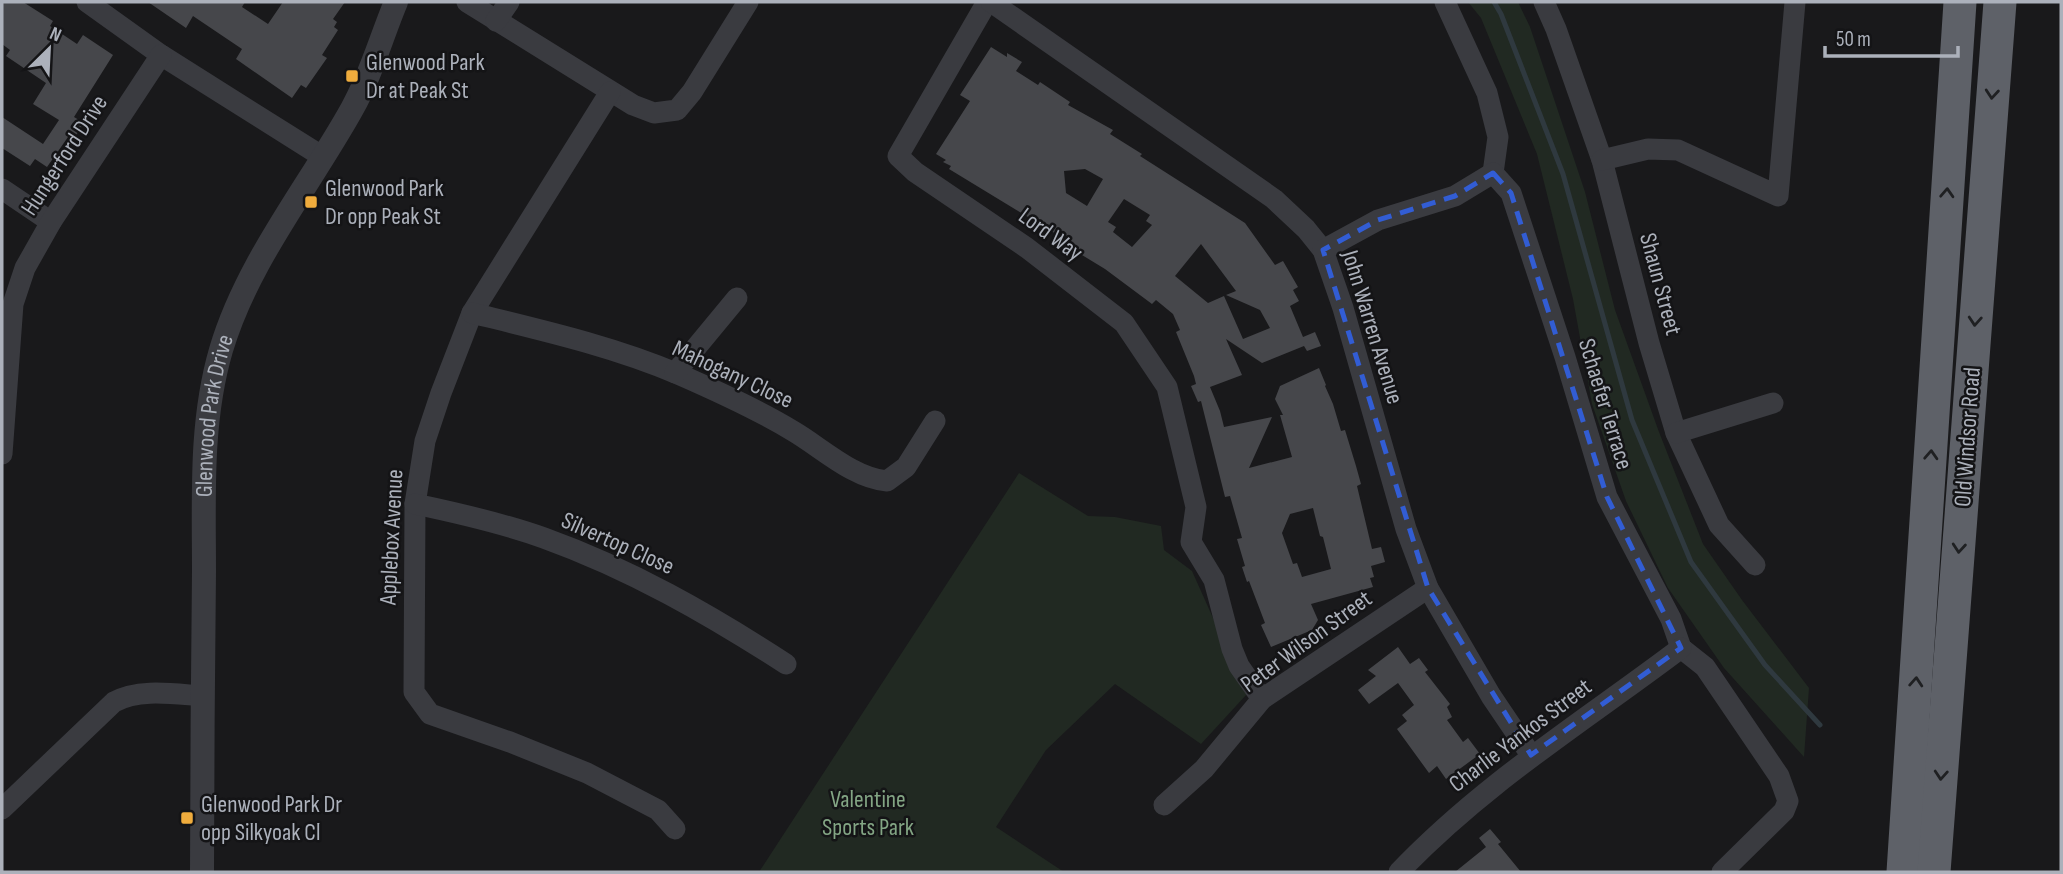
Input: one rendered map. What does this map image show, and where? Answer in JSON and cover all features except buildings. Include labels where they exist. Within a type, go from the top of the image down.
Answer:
[{"type":"highway","name":"Old Windsor Road","points":[[1903,872],[1960,2]]},
{"type":"highway","name":"Old Windsor Road","points":[[1934,872],[2000,2]]},
{"type":"street","points":[[87,2],[160,55],[323,157]]},
{"type":"street","name":"Glenwood Park Drive","points":[[202,872],[205,462],[212,389],[237,306],[368,78],[396,2]]},
{"type":"street","points":[[467,2],[610,92],[654,113],[677,110],[692,92],[748,2]]},
{"type":"street","points":[[496,21],[509,2]]},
{"type":"street","name":"John Warren Avenue","points":[[989,2],[1274,199],[1323,250],[1343,308],[1406,529],[1428,587],[1491,696],[1531,755]]},
{"type":"street","name":"Lord Way","points":[[989,2],[898,156],[915,172],[1027,248],[1124,323],[1167,387],[1196,508],[1191,542],[1214,580],[1239,666],[1262,699]]},
{"type":"street","points":[[1323,250],[1378,220],[1455,196],[1493,173],[1498,137],[1486,93],[1445,2]]},
{"type":"street","name":"Shaun Street","points":[[1544,2],[1602,160],[1649,342],[1676,433],[1719,524],[1755,565]]},
{"type":"street","points":[[1602,160],[1648,149],[1678,150],[1777,196],[1795,2]]},
{"type":"street","name":"Hungerford Drive","points":[[2,454],[13,304],[25,268],[51,222],[160,55]]},
{"type":"street","name":"Applebox Avenue","points":[[610,92],[472,313],[457,347],[425,442],[415,504],[414,692],[430,714],[587,773],[658,810],[675,829]]},
{"type":"street","name":"Schaefer Terrace","points":[[1493,173],[1511,193],[1565,357],[1607,497],[1671,619],[1681,648]]},
{"type":"street","points":[[2,190],[51,222]]},
{"type":"street","points":[[675,373],[737,298]]},
{"type":"street","name":"Mahogany Close","points":[[472,313],[583,341],[675,373],[793,431],[862,475],[875,480],[887,481],[906,467],[935,421]]},
{"type":"street","points":[[1676,433],[1773,403]]},
{"type":"street","name":"Silvertop Close","points":[[415,504],[485,519],[585,554],[665,591],[731,628],[786,664]]},
{"type":"street","name":"Peter Wilson Street","points":[[1164,805],[1204,769],[1262,699],[1428,587]]},
{"type":"street","points":[[1681,648],[1705,667],[1779,776],[1788,801],[1784,811],[1723,872]]},
{"type":"street","name":"Charlie Yankos Street","points":[[1399,872],[1435,834],[1531,755],[1681,648]]},
{"type":"street","points":[[2,809],[114,702],[125,696],[144,694],[202,696]]},
{"type":"highlighted area","points":[[1493,173],[1511,193],[1607,497],[1681,648],[1531,755],[1428,588],[1323,250],[1378,220],[1455,196]]},
{"type":"green space","points":[[1468,2],[1518,2],[1530,27],[1585,192],[1615,310],[1703,544],[1809,688],[1804,757],[1724,668],[1668,588],[1626,501],[1592,404],[1573,299],[1537,154],[1481,18]]},
{"type":"green space","name":"Valentine Sports Park","points":[[1019,473],[1088,516],[1115,517],[1161,526],[1164,550],[1192,571],[1247,694],[1201,744],[1115,684],[1046,750],[996,827],[1064,872],[759,872]]},
{"type":"waterway","points":[[1494,2],[1563,174],[1632,420],[1691,562],[1765,665],[1820,725]]},
{"type":"place","name":"Glenwood Park Dr at Peak St","points":[[352,76]]},
{"type":"place","name":"Glenwood Park Dr opp Peak St","points":[[311,202]]},
{"type":"place","name":"Glenwood Park Dr opp Silkyoak Cl","points":[[187,818]]}]
